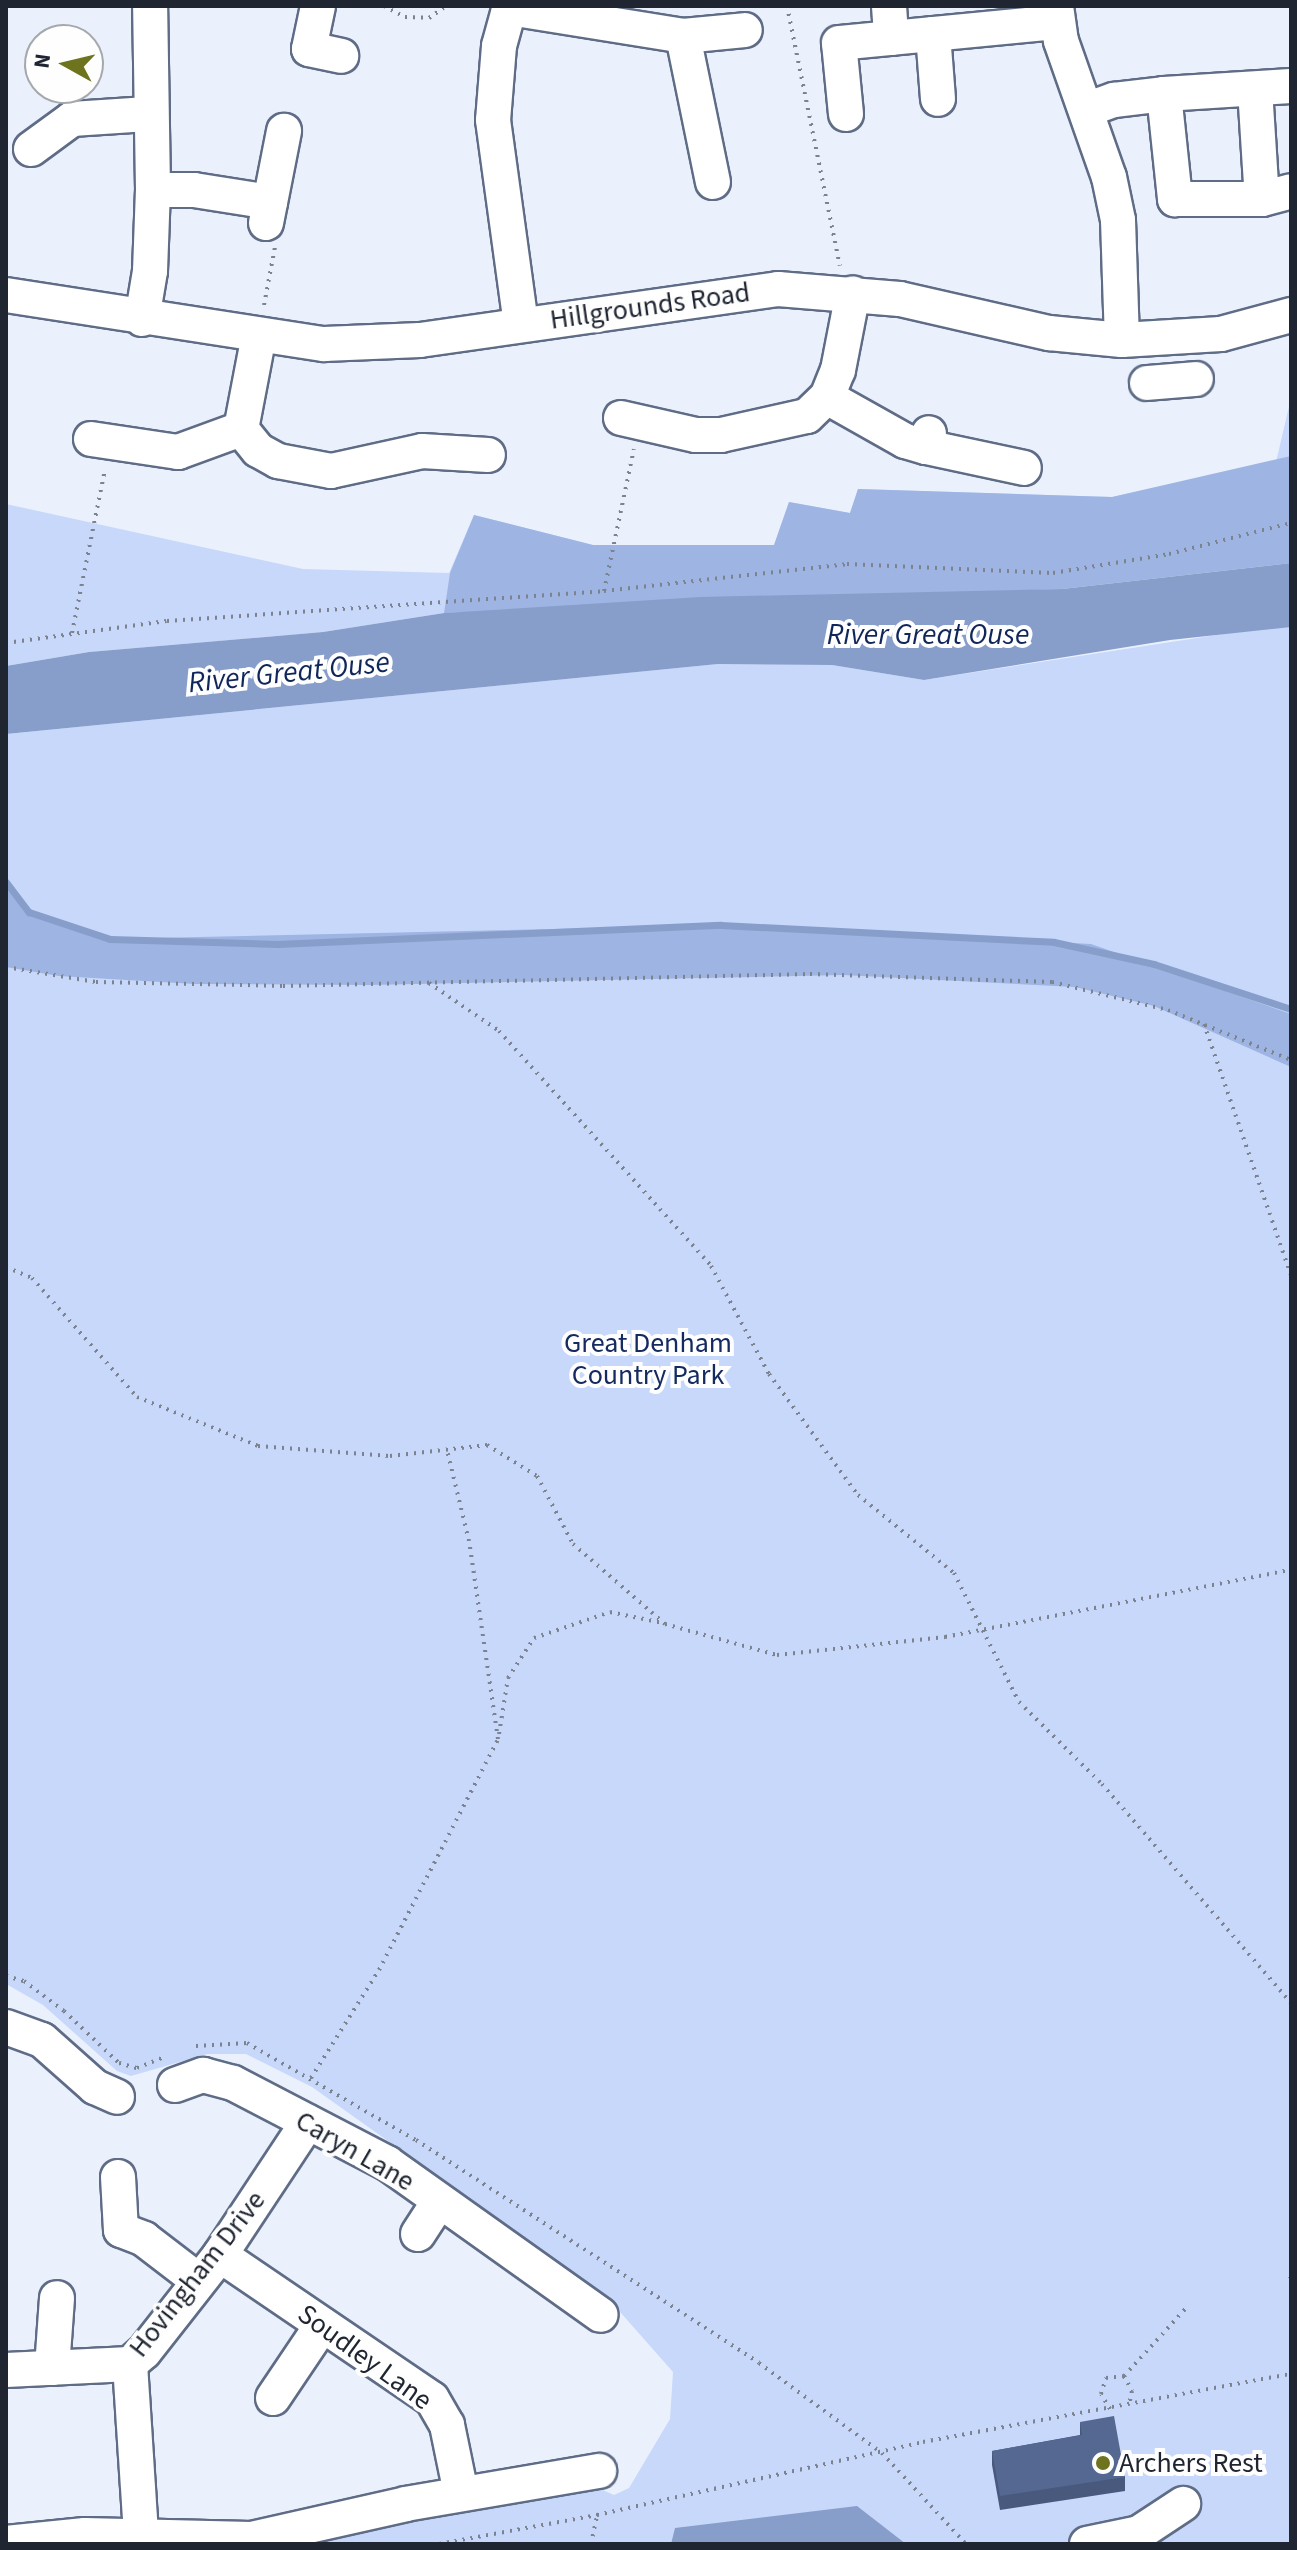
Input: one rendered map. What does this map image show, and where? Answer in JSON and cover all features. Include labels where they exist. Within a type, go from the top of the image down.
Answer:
[{"type":"street","points":[[142,319],[150,271],[153,190],[148,114],[150,6]]},
{"type":"street","points":[[318,6],[309,49],[341,56]]},
{"type":"street","points":[[521,324],[493,120],[499,46],[510,7],[683,36],[745,30]]},
{"type":"street","points":[[846,114],[839,43],[890,22],[933,34],[1057,14],[1118,220],[1122,340]]},
{"type":"street","points":[[933,34],[938,99]]},
{"type":"street","points":[[683,36],[713,182]]},
{"type":"street","points":[[1086,110],[1164,94],[1291,86]]},
{"type":"street","points":[[1164,94],[1175,199],[1276,195],[1255,89]]},
{"type":"street","points":[[31,149],[72,119],[148,114]]},
{"type":"street","points":[[153,190],[194,190],[268,213],[284,131]]},
{"type":"street","name":"Hillgrounds Road","points":[[6,295],[142,319],[259,335],[375,344],[730,292],[847,293],[1049,333],[1122,340],[1167,340],[1221,334],[1291,315]]},
{"type":"street","points":[[631,429],[721,435],[807,416],[827,397],[838,370],[847,293]]},
{"type":"street","points":[[259,335],[241,429],[258,450],[304,470],[331,471],[422,451],[475,459]]},
{"type":"street","points":[[1167,340],[1171,381]]},
{"type":"street","points":[[827,397],[884,433],[1024,468]]},
{"type":"street","points":[[107,449],[178,452],[241,429]]},
{"type":"street","points":[[6,2027],[42,2040],[95,2087],[117,2097]]},
{"type":"street","name":"Caryn Lane","points":[[175,2085],[203,2075],[233,2083],[387,2163],[601,2315]]},
{"type":"street","name":"Hovingham Drive","points":[[6,2370],[130,2364],[210,2268],[308,2122]]},
{"type":"street","name":"Soudley Lane","points":[[118,2177],[121,2230],[210,2268],[322,2325],[432,2399],[447,2425],[461,2493]]},
{"type":"street","name":"Caryn Lane","points":[[418,2234],[439,2202]]},
{"type":"street","points":[[52,2368],[57,2298]]},
{"type":"street","points":[[273,2398],[322,2325]]},
{"type":"street","points":[[130,2364],[141,2535]]},
{"type":"street","points":[[6,2543],[85,2535],[251,2539],[376,2515],[406,2504],[461,2493],[599,2471]]},
{"type":"street","points":[[1087,2544],[1139,2533],[1183,2504]]},
{"type":"path","points":[[384,6],[405,17],[429,18],[446,6]]},
{"type":"path","points":[[787,6],[847,293]]},
{"type":"path","points":[[259,335],[276,238],[268,213]]},
{"type":"path","points":[[604,591],[631,429]]},
{"type":"path","points":[[72,633],[107,449]]},
{"type":"path","points":[[6,643],[72,633],[604,591],[847,564],[1053,573],[1169,554],[1291,523]]},
{"type":"path","points":[[6,967],[96,982],[429,983],[810,974],[1052,982],[1168,1010],[1291,1060]]},
{"type":"path","points":[[429,983],[499,1031],[711,1266],[769,1374],[849,1483],[954,1573],[1019,1702],[1102,1784],[1291,2003]]},
{"type":"path","points":[[1204,1024],[1291,1275]]},
{"type":"path","points":[[6,1267],[32,1278],[137,1397],[258,1446],[390,1456],[487,1445],[537,1476],[573,1544],[665,1624]]},
{"type":"path","points":[[447,1450],[469,1541],[498,1739]]},
{"type":"path","points":[[311,2078],[379,1970],[498,1739],[508,1678],[534,1638],[610,1612],[777,1655],[981,1630],[1291,1570]]},
{"type":"path","points":[[1110,2409],[1101,2394],[1106,2378],[1124,2376],[1187,2307]]},
{"type":"path","points":[[439,2544],[597,2515],[882,2453],[1291,2374]]},
{"type":"path","points":[[1124,2376],[1132,2391],[1129,2405]]},
{"type":"path","points":[[882,2453],[966,2544]]},
{"type":"path","points":[[591,2544],[597,2515]]},
{"type":"green space","points":[[1291,398],[1291,563],[444,613],[323,632],[89,652],[6,666],[6,504],[303,569],[449,573],[474,515],[593,545],[774,545],[789,502],[850,513],[858,489],[1112,497],[1276,462]]},
{"type":"green space","name":"Great Denham Country Park","points":[[1275,626],[1291,627],[1291,2544],[260,2544],[416,2514],[424,2519],[582,2481],[614,2495],[629,2488],[670,2419],[673,2372],[606,2296],[312,2087],[246,2054],[207,2054],[131,2076],[117,2071],[43,2005],[6,1984],[6,734],[718,664],[832,665],[924,680]]},
{"type":"shaded area","points":[[1291,456],[1291,563],[1062,589],[444,613],[450,573],[474,515],[593,545],[774,545],[789,502],[850,513],[858,489],[1112,497]]},
{"type":"shaded area","points":[[6,882],[30,912],[110,939],[729,925],[1091,944],[1291,1014],[1291,1067],[1154,1006],[1075,987],[842,975],[369,985],[195,984],[59,976],[6,967]]},
{"type":"water","name":"River Great Ouse","points":[[1291,563],[1291,627],[1170,640],[924,680],[832,665],[718,664],[6,734],[6,666],[89,652],[323,632],[444,613],[701,597],[1062,589]]},
{"type":"water","points":[[857,2506],[906,2544],[671,2544],[675,2528]]},
{"type":"building","points":[[1114,2416],[1125,2477],[1000,2496],[992,2451],[1082,2435],[1080,2422]]},
{"type":"waterway","points":[[6,882],[29,912],[110,939],[277,944],[721,925],[1054,942],[1154,964],[1291,1009]]},
{"type":"place","name":"Archers Rest","points":[[1103,2463]]}]
